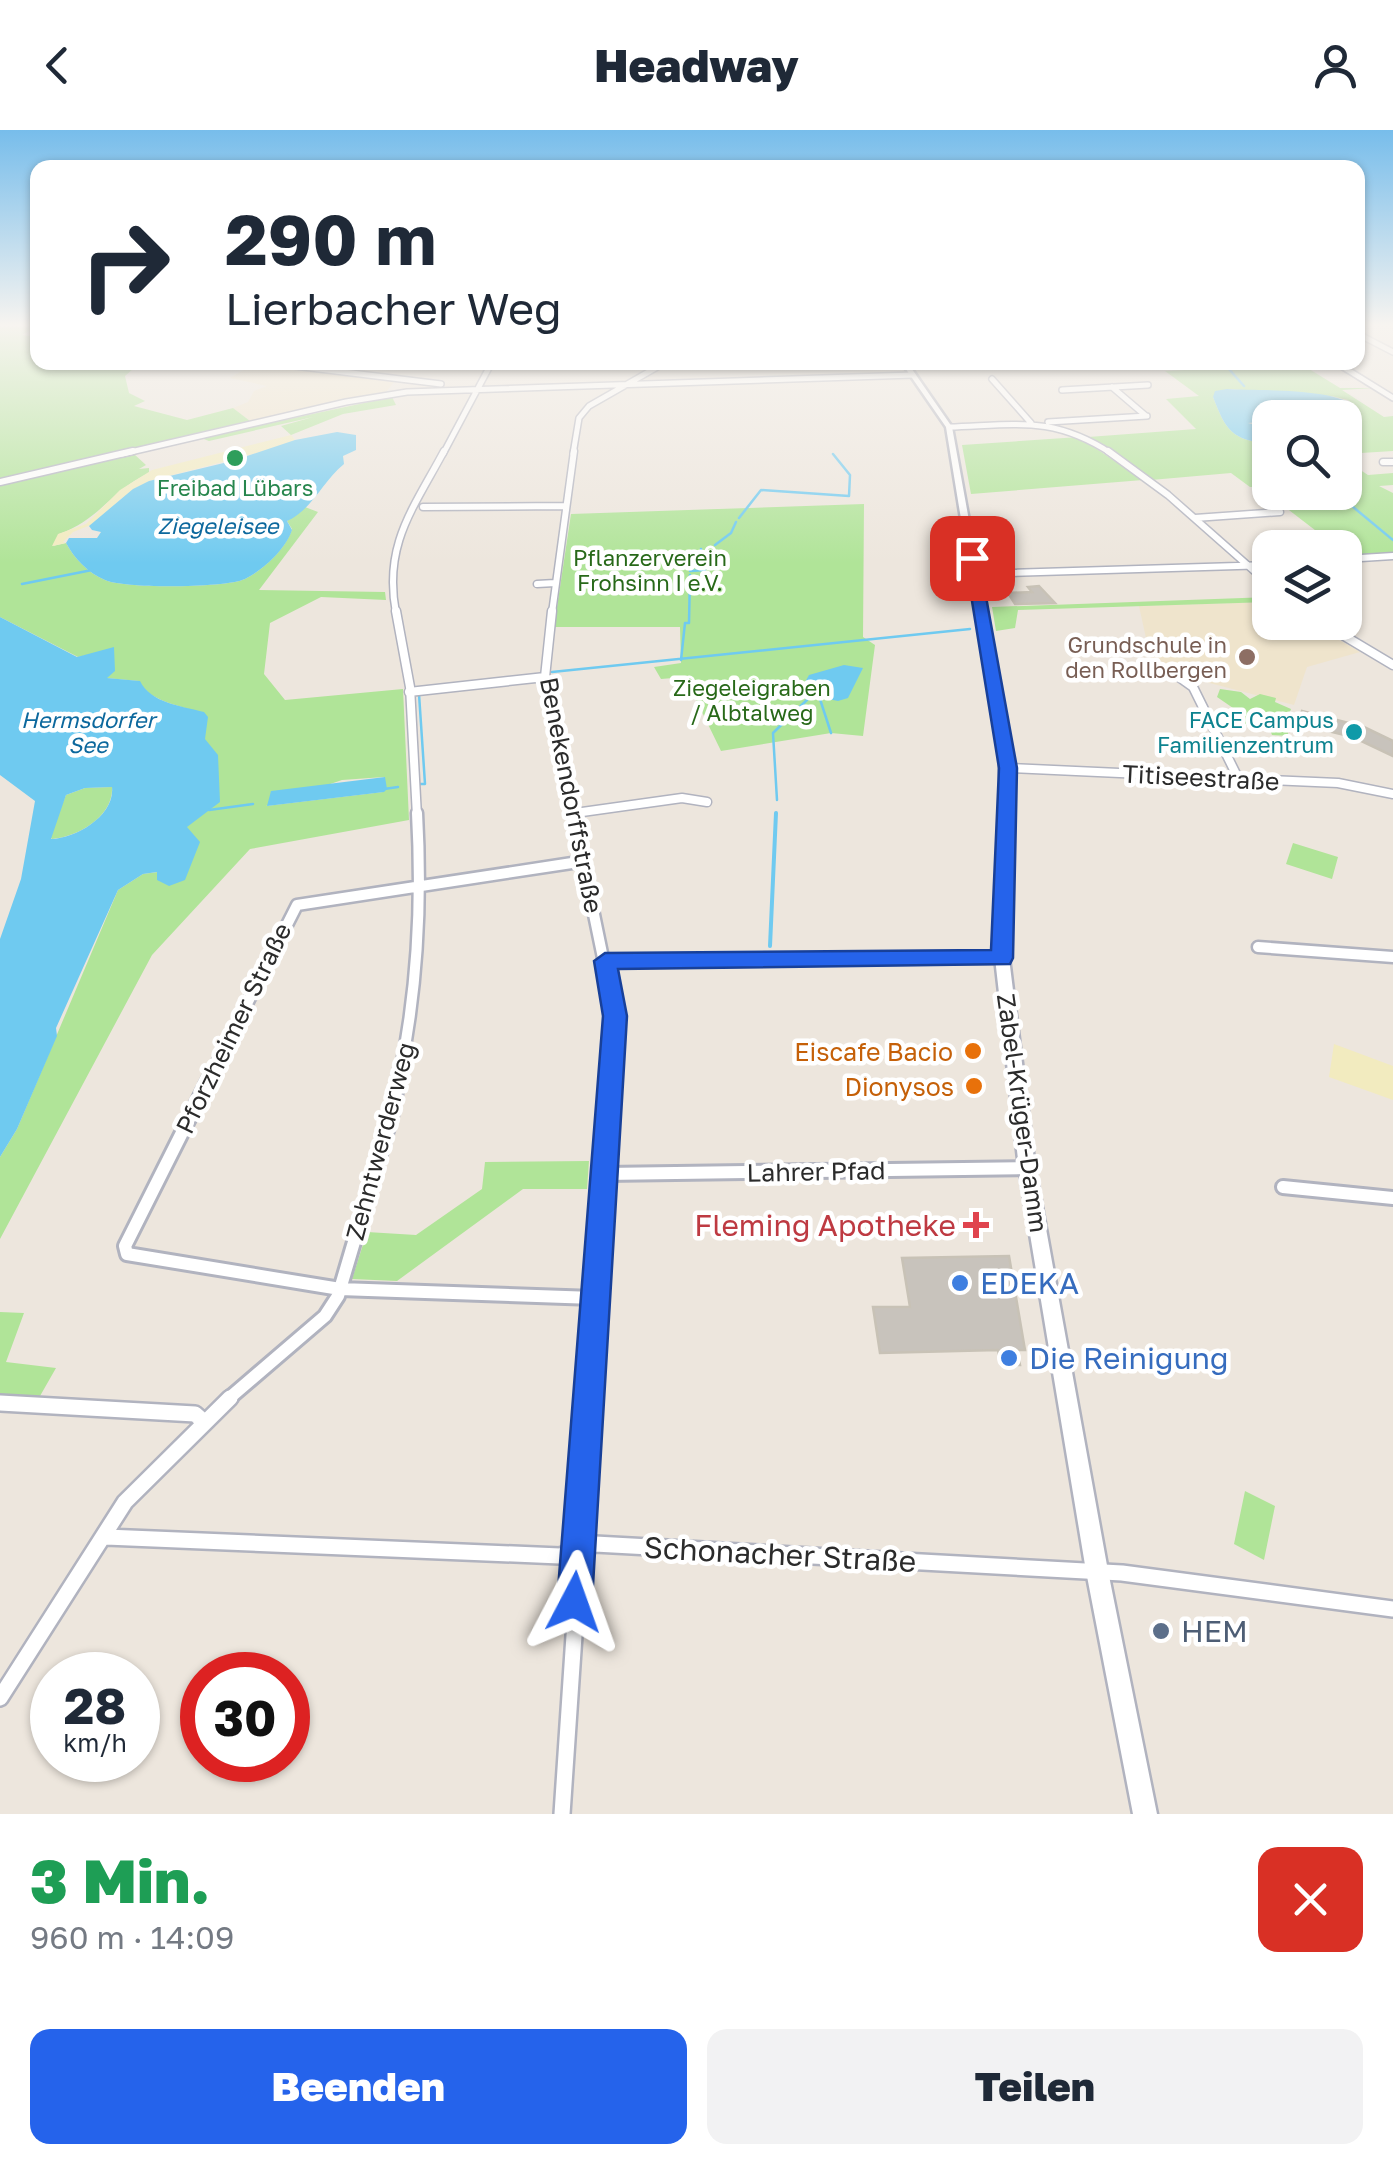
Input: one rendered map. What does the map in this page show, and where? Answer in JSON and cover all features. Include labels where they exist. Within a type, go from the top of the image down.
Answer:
[{"type":"street","points":[[0,482],[330,406]]},
{"type":"street","name":"Zehntwerderweg","points":[[0,1698],[126,1502],[204,1422],[325,1316],[340,1289],[391,1117],[410,1027],[420,884],[409,692],[390,581],[392,560],[406,522],[468,406]]},
{"type":"street","name":"Benekendorffstraße","points":[[562,1814],[615,1016],[545,677],[564,506],[579,418],[590,406]]},
{"type":"street","name":"Zabel-Krüger-Damm","points":[[934,406],[948,427],[1008,768],[1002,958],[1027,1168],[1097,1571],[1146,1814]]},
{"type":"street","points":[[1015,406],[1030,423]]},
{"type":"street","points":[[1040,424],[1147,416],[1134,406]]},
{"type":"street","points":[[948,427],[1030,423],[1080,435],[1195,518],[1250,566]]},
{"type":"street","points":[[1383,462],[1393,462]]},
{"type":"street","points":[[424,507],[564,506]]},
{"type":"street","points":[[1195,518],[1280,512]]},
{"type":"street","points":[[1362,558],[1393,556]]},
{"type":"street","points":[[975,574],[1250,566]]},
{"type":"street","points":[[536,584],[555,583]]},
{"type":"street","points":[[1351,640],[1393,665]]},
{"type":"street","points":[[1172,672],[1193,688],[1238,778]]},
{"type":"street","points":[[409,692],[545,677]]},
{"type":"street","name":"Titiseestraße","points":[[1008,768],[1338,783],[1393,794]]},
{"type":"street","points":[[576,813],[682,798],[707,802]]},
{"type":"street","name":"Pforzheimer Straße","points":[[340,1289],[127,1254],[125,1246],[292,910],[305,902],[585,861]]},
{"type":"street","points":[[1258,947],[1393,956]]},
{"type":"street","points":[[605,961],[1002,958]]},
{"type":"street","name":"Lahrer Pfad","points":[[606,1174],[1027,1168]]},
{"type":"street","points":[[1282,1187],[1393,1198]]},
{"type":"street","points":[[340,1289],[594,1298]]},
{"type":"street","points":[[0,1403],[195,1414],[204,1422]]},
{"type":"street","name":"Schonacher Straße","points":[[106,1537],[560,1556],[595,1544],[1097,1571],[1393,1610]]},
{"type":"shaded area","points":[[239,406],[322,406],[250,421],[233,408]]},
{"type":"shaded area","name":"Grundschule in den Rollbergen","points":[[1252,603],[1252,640],[1339,640],[1360,652],[1307,667],[1294,705],[1198,680],[1188,666],[1151,661],[1139,606]]},
{"type":"green space","points":[[0,406],[135,406],[187,420],[233,408],[250,421],[134,454],[146,465],[139,469],[149,468],[149,473],[85,521],[59,534],[53,546],[66,543],[87,569],[116,583],[197,586],[234,582],[259,570],[279,551],[292,529],[287,521],[305,507],[318,512],[259,590],[385,592],[386,600],[321,597],[270,623],[264,674],[285,700],[403,689],[409,820],[250,849],[152,955],[0,1239],[0,1157],[17,1129],[118,890],[143,874],[158,872],[187,827],[207,717],[160,700],[139,681],[106,678],[92,654],[78,657],[0,617]],"holes":[[[384,777],[383,792],[266,806],[342,780]]]},
{"type":"green space","points":[[352,406],[393,406],[343,414],[291,435],[281,426],[313,417],[209,441],[201,438]]},
{"type":"green space","points":[[1173,406],[1217,406],[1232,432],[1252,441],[1252,487],[1231,473],[1151,480],[1088,437],[1196,429]]},
{"type":"green space","points":[[1362,406],[1384,417],[1393,416],[1393,451],[1362,453]]},
{"type":"green space","points":[[1079,437],[1143,480],[971,494],[962,445]]},
{"type":"green space","points":[[1362,471],[1368,475],[1393,473],[1393,485],[1379,486],[1393,493],[1393,553],[1362,556],[1362,530],[1315,530],[1289,510],[1362,510]]},
{"type":"green space","points":[[864,504],[863,637],[875,645],[863,736],[831,733],[721,751],[685,677],[661,679],[654,667],[681,663],[680,627],[554,627],[571,514]]},
{"type":"green space","points":[[1252,598],[1252,603],[1018,610],[1015,628],[996,631],[992,607]]},
{"type":"green space","points":[[1220,689],[1241,692],[1250,699],[1260,694],[1276,698],[1275,702],[1291,709],[1285,725],[1289,736],[1272,735],[1268,724],[1241,726],[1233,708],[1217,697]]},
{"type":"green space","points":[[112,787],[107,807],[93,823],[62,837],[49,836],[66,795],[85,788]]},
{"type":"green space","points":[[1293,843],[1338,857],[1332,879],[1286,864]]},
{"type":"green space","points":[[589,1161],[587,1189],[523,1189],[397,1281],[352,1279],[367,1232],[416,1235],[482,1189],[485,1162]]},
{"type":"green space","points":[[0,1312],[24,1313],[6,1362],[56,1368],[40,1396],[0,1395]]},
{"type":"green space","points":[[1245,1491],[1275,1506],[1264,1560],[1234,1544]]},
{"type":"sand","points":[[291,435],[295,440],[284,446],[149,481],[93,524],[73,532],[63,542],[66,543],[52,546],[58,534],[86,524],[120,490],[152,470]]},
{"type":"sand","points":[[1334,1044],[1393,1066],[1393,1100],[1329,1077]]},
{"type":"water","points":[[1217,406],[1252,406],[1252,423],[1248,423],[1252,424],[1252,441],[1227,426]]},
{"type":"water","name":"Ziegeleisee","points":[[337,432],[356,435],[356,450],[343,456],[344,464],[303,510],[287,521],[292,530],[279,551],[245,579],[197,586],[116,583],[87,569],[66,543],[69,538],[97,538],[101,532],[89,526],[133,489],[149,481]]},
{"type":"water","name":"Hermsdorfer See","points":[[0,617],[77,657],[114,647],[115,671],[107,678],[140,681],[159,699],[204,712],[208,717],[205,739],[218,755],[220,802],[187,827],[200,842],[185,880],[169,886],[157,880],[157,872],[143,874],[118,890],[56,1028],[57,1036],[17,1129],[0,1157],[0,939],[21,879],[35,801],[0,775]],"holes":[[[112,787],[111,797],[92,823],[51,839],[66,795],[85,788]]]},
{"type":"water","points":[[844,665],[863,668],[848,698],[838,701],[799,693],[809,675]]},
{"type":"water","points":[[385,777],[384,792],[267,806],[271,791]]},
{"type":"building","points":[[1039,586],[1055,603],[1015,604],[1008,593],[1032,592],[1028,587]]},
{"type":"building","name":"FACE Campus Familienzentrum","points":[[1302,711],[1364,727],[1393,741],[1393,756],[1353,737],[1299,724]]},
{"type":"building","name":"EDEKA","points":[[1009,1256],[1025,1350],[1017,1350],[1020,1365],[1001,1365],[998,1350],[880,1353],[873,1307],[910,1307],[902,1258]]},
{"type":"waterway","points":[[739,518],[761,490],[849,496],[850,475],[833,454]]},
{"type":"waterway","points":[[1357,510],[1393,540]]},
{"type":"waterway","points":[[715,545],[731,533],[736,522]]},
{"type":"waterway","points":[[690,571],[705,570],[701,549]]},
{"type":"waterway","points":[[22,584],[92,570]]},
{"type":"waterway","points":[[681,659],[685,623],[689,623],[690,575]]},
{"type":"waterway","points":[[681,659],[970,629]]},
{"type":"waterway","points":[[552,672],[681,659]]},
{"type":"waterway","points":[[749,686],[758,692],[800,693]]},
{"type":"waterway","points":[[419,694],[425,784],[419,784]]},
{"type":"waterway","points":[[777,800],[773,733],[811,696]]},
{"type":"waterway","points":[[819,696],[831,733]]},
{"type":"waterway","points":[[384,789],[398,787]]},
{"type":"waterway","points":[[209,810],[253,804]]},
{"type":"waterway","points":[[770,946],[776,813]]},
{"type":"place","name":"Freibad Lübars","points":[[235,458]]},
{"type":"place","name":"Grundschule in den Rollbergen","points":[[1247,657]]},
{"type":"place","name":"FACE Campus Familienzentrum","points":[[1354,732]]},
{"type":"place","name":"Eiscafe Bacio","points":[[973,1051]]},
{"type":"place","name":"Dionysos","points":[[974,1086]]},
{"type":"place","name":"Fleming Apotheke","points":[[976,1225]]},
{"type":"place","name":"EDEKA","points":[[960,1283]]},
{"type":"place","name":"Die Reinigung","points":[[1009,1358]]},
{"type":"place","name":"HEM","points":[[1161,1631]]},
{"type":"route","points":[[574,1602],[615,1016],[605,961],[1002,958],[1008,768],[972,558]]},
{"type":"park label","name":"Pflanzerverein Frohsinn I e.V.","points":[[650,570]]},
{"type":"park label","name":"Ziegeleigraben / Albtalweg","points":[[752,700]]}]
